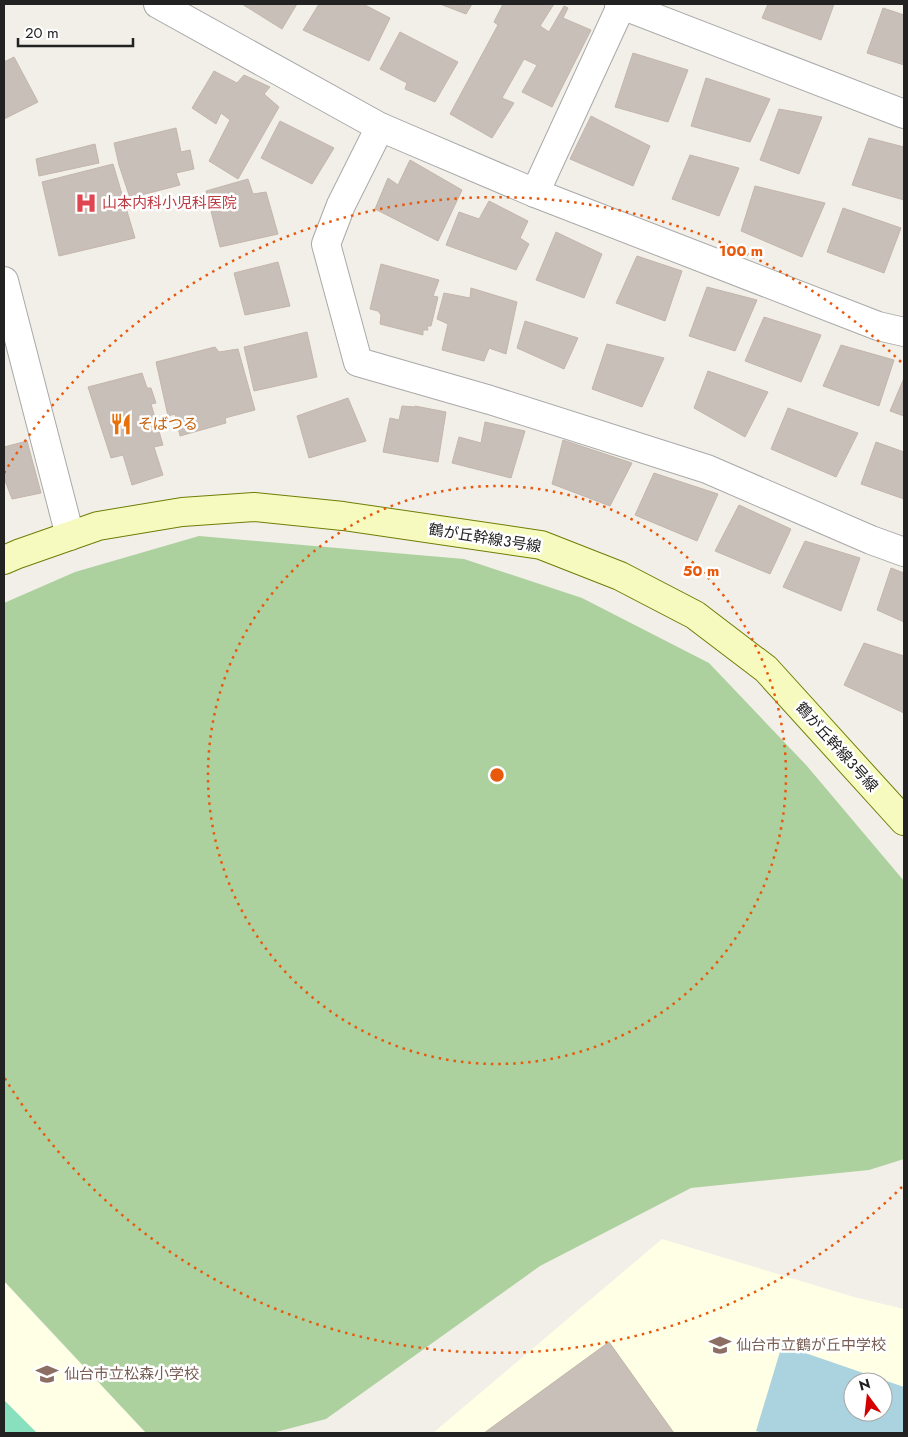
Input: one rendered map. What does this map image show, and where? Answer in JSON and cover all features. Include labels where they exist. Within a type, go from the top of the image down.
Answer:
[{"type":"street","points":[[158,4],[380,126],[536,193],[878,326],[904,332]]},
{"type":"street","points":[[536,193],[621,4],[904,114]]},
{"type":"street","points":[[380,126],[341,206],[326,244],[358,362],[499,403],[706,469],[871,540],[904,552]]},
{"type":"street","points":[[4,281],[70,536]]},
{"type":"street","name":"鶴が丘幹線３号線","points":[[4,560],[98,526],[182,512],[254,507],[343,516],[541,546],[620,576],[695,615],[766,669],[904,822]]},
{"type":"shaded area","name":"仙台市立鶴が丘中学校","points":[[662,1239],[854,1297],[904,1309],[904,1433],[433,1433]]},
{"type":"shaded area","name":"仙台市立松森小学校","points":[[4,1281],[34,1314],[146,1433],[4,1433]]},
{"type":"green space","points":[[199,536],[464,559],[582,598],[709,663],[807,766],[904,881],[904,1159],[869,1170],[691,1188],[540,1266],[326,1419],[272,1433],[146,1433],[4,1281],[4,603],[75,572]]},
{"type":"green space","points":[[4,1400],[37,1433],[4,1433]]},
{"type":"water","points":[[782,1345],[860,1372],[843,1372],[843,1422],[893,1422],[893,1383],[904,1387],[903,1433],[763,1433],[756,1431]]},
{"type":"building","points":[[242,4],[297,4],[282,29]]},
{"type":"building","points":[[319,4],[363,4],[390,18],[369,61],[303,30]]},
{"type":"building","points":[[440,4],[472,4],[466,14]]},
{"type":"building","points":[[503,4],[554,4],[540,26],[549,32],[564,6],[568,8],[563,18],[591,30],[552,107],[522,92],[537,65],[524,59],[502,98],[514,103],[492,138],[450,114],[498,25],[494,22]]},
{"type":"building","points":[[768,4],[834,4],[821,40],[762,18]]},
{"type":"building","points":[[883,8],[904,15],[904,65],[867,53]]},
{"type":"building","points":[[400,32],[458,62],[435,102],[405,89],[407,83],[380,69]]},
{"type":"building","points":[[633,53],[688,70],[668,122],[615,107]]},
{"type":"building","points":[[14,57],[38,102],[4,119],[4,62]]},
{"type":"building","points":[[214,71],[237,83],[244,75],[270,87],[264,94],[279,107],[238,179],[209,161],[230,120],[221,113],[216,124],[192,108]]},
{"type":"building","points":[[706,78],[770,99],[750,142],[691,126]]},
{"type":"building","points":[[779,109],[822,117],[799,174],[760,160]]},
{"type":"building","points":[[591,116],[650,146],[633,186],[570,159]]},
{"type":"building","points":[[280,121],[334,148],[312,184],[261,158]]},
{"type":"building","points":[[176,128],[181,152],[190,150],[194,169],[176,173],[180,185],[130,198],[114,143]]},
{"type":"building","points":[[869,138],[904,147],[904,200],[852,185]]},
{"type":"building","points":[[95,144],[99,163],[39,176],[36,159]]},
{"type":"building","points":[[690,155],[739,168],[719,216],[672,199]]},
{"type":"building","points":[[410,160],[462,190],[438,241],[375,209],[388,178],[398,185]]},
{"type":"building","points":[[113,164],[135,238],[59,256],[42,182]]},
{"type":"building","points":[[248,179],[253,194],[266,192],[278,234],[220,247],[206,191]]},
{"type":"building","points":[[755,186],[825,203],[802,257],[741,231]]},
{"type":"building","points":[[489,201],[528,221],[520,238],[529,244],[516,270],[446,245],[459,212],[479,219]]},
{"type":"building","points":[[843,208],[901,228],[884,273],[827,252]]},
{"type":"building","points":[[556,232],[602,254],[584,298],[536,280]]},
{"type":"building","points":[[637,256],[682,271],[665,321],[616,303]]},
{"type":"building","points":[[278,262],[290,306],[245,315],[234,273]]},
{"type":"building","points":[[381,264],[439,280],[433,296],[438,297],[431,326],[427,326],[428,330],[423,330],[423,335],[380,324],[381,315],[378,311],[370,309]]},
{"type":"building","points":[[707,287],[757,300],[735,351],[689,336]]},
{"type":"building","points":[[471,288],[517,302],[506,354],[489,348],[484,361],[442,350],[448,324],[437,319],[444,293],[470,298]]},
{"type":"building","points":[[764,317],[821,335],[801,382],[745,361]]},
{"type":"building","points":[[525,321],[578,338],[564,369],[517,348]]},
{"type":"building","points":[[307,332],[317,377],[254,391],[244,347]]},
{"type":"building","points":[[607,344],[664,358],[642,407],[592,389]]},
{"type":"building","points":[[841,345],[894,360],[879,406],[823,386]]},
{"type":"building","points":[[215,347],[219,352],[238,349],[255,410],[225,418],[226,423],[180,436],[175,414],[168,416],[156,362]]},
{"type":"building","points":[[708,371],[768,392],[745,437],[694,408]]},
{"type":"building","points":[[142,373],[147,388],[151,388],[156,403],[151,404],[163,445],[154,447],[163,475],[132,485],[123,455],[111,458],[88,387]]},
{"type":"building","points":[[904,378],[904,416],[890,411]]},
{"type":"building","points":[[348,398],[366,441],[309,458],[297,416]]},
{"type":"building","points":[[402,406],[415,406],[446,412],[438,462],[383,452],[390,418],[399,420]]},
{"type":"building","points":[[788,408],[858,433],[836,477],[771,449]]},
{"type":"building","points":[[485,422],[525,431],[511,478],[452,463],[459,437],[481,443]]},
{"type":"building","points":[[563,440],[632,463],[610,506],[552,484]]},
{"type":"building","points":[[27,441],[41,493],[12,499],[4,478],[4,447]]},
{"type":"building","points":[[876,442],[904,452],[904,499],[861,484]]},
{"type":"building","points":[[654,473],[718,494],[697,541],[635,515]]},
{"type":"building","points":[[739,505],[791,529],[770,574],[715,551]]},
{"type":"building","points":[[805,541],[860,558],[841,611],[783,587]]},
{"type":"building","points":[[891,568],[904,573],[904,622],[877,610]]},
{"type":"building","points":[[864,643],[904,656],[904,713],[844,685]]},
{"type":"building","points":[[609,1342],[674,1433],[484,1433]]},
{"type":"place","name":"山本内科小児科医院","points":[[86,203]]},
{"type":"place","name":"そばつる","points":[[121,424]]},
{"type":"place","name":"仙台市立鶴が丘中学校","points":[[720,1345]]},
{"type":"place","name":"仙台市立松森小学校","points":[[47,1374]]}]
